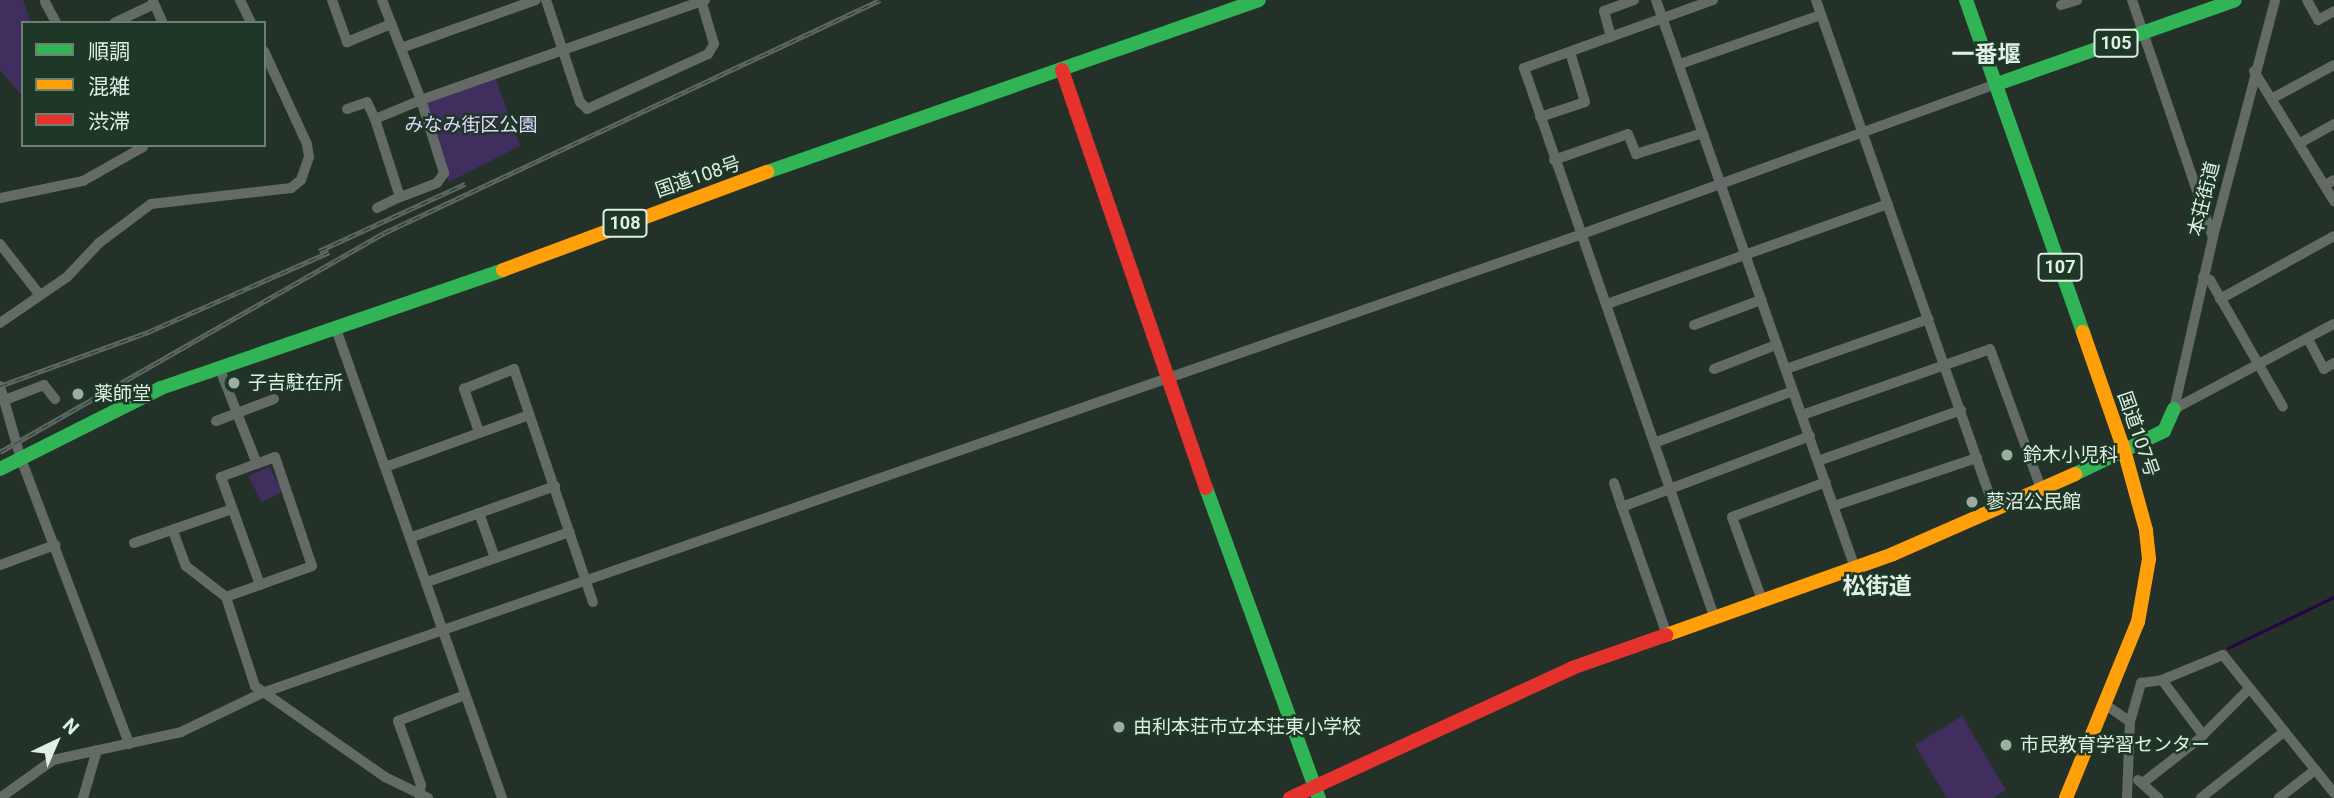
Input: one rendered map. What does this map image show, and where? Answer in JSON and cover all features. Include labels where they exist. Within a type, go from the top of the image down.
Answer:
[{"type":"main road","name":"国道108号","points":[[0,469],[161,388],[336,329],[701,195],[1259,0]]},
{"type":"main road","name":"国道107号","points":[[1966,0],[2124,450],[2147,530],[2149,559],[2138,622],[2066,798]]},
{"type":"main road","name":"105","points":[[1997,83],[2235,0]]},
{"type":"main road","points":[[1062,70],[1315,793]]},
{"type":"main road","points":[[1290,798],[1315,793],[1466,713],[1666,632],[1855,568],[1995,511],[2164,431],[2174,409]]},
{"type":"street","points":[[240,0],[250,21]]},
{"type":"street","points":[[332,0],[347,41],[391,24]]},
{"type":"street","points":[[377,208],[437,183],[444,173],[421,100],[382,0]]},
{"type":"street","points":[[401,48],[536,0]]},
{"type":"street","points":[[375,120],[421,100],[565,52],[703,1],[714,44],[708,54],[587,109],[565,52],[546,0]]},
{"type":"street","points":[[1611,37],[1604,11],[1634,0]]},
{"type":"street","points":[[1656,0],[1855,568]]},
{"type":"street","points":[[1713,0],[1524,68],[1714,616]]},
{"type":"street","points":[[1816,0],[1995,511]]},
{"type":"street","points":[[2061,5],[2077,0]]},
{"type":"street","points":[[2132,0],[2213,237]]},
{"type":"street","name":"本荘街道","points":[[2174,409],[2203,277],[2275,0]]},
{"type":"street","points":[[2307,0],[2318,20],[2334,11]]},
{"type":"street","points":[[43,1],[55,21]]},
{"type":"street","points":[[118,21],[153,2],[162,21]]},
{"type":"street","points":[[1680,64],[1821,15]]},
{"type":"street","points":[[1540,117],[1585,102],[1570,52]]},
{"type":"street","points":[[0,323],[67,277],[99,243],[151,204],[291,188],[301,180],[309,157],[307,144],[266,55]]},
{"type":"street","points":[[2273,99],[2334,65]]},
{"type":"street","points":[[2255,71],[2300,143],[2329,183],[2334,201]]},
{"type":"street","points":[[0,798],[53,760],[181,732],[261,693],[444,632],[1167,376],[1581,234],[1997,83]]},
{"type":"street","points":[[347,109],[367,102],[400,197]]},
{"type":"street","points":[[2300,143],[2334,124]]},
{"type":"street","points":[[1554,160],[1628,134],[1636,154],[1703,133]]},
{"type":"street","points":[[0,198],[83,181],[143,147]]},
{"type":"street","points":[[1607,304],[1888,204]]},
{"type":"street","points":[[2220,299],[2334,236]]},
{"type":"street","points":[[0,244],[39,294]]},
{"type":"street","points":[[2203,277],[2210,280],[2283,407]]},
{"type":"street","points":[[1694,325],[1761,300]]},
{"type":"street","points":[[1786,369],[1929,319]]},
{"type":"street","points":[[2174,409],[2334,324]]},
{"type":"street","points":[[336,329],[388,466],[502,798]]},
{"type":"street","points":[[2308,339],[2325,369],[2334,363]]},
{"type":"street","points":[[1714,369],[1776,345]]},
{"type":"street","points":[[1802,415],[1990,349],[2042,488]]},
{"type":"street","points":[[219,367],[257,464]]},
{"type":"street","points":[[479,432],[464,388],[514,369],[593,602]]},
{"type":"street","points":[[5,400],[44,385],[55,399]]},
{"type":"street","points":[[0,386],[21,459],[129,744]]},
{"type":"street","points":[[1654,443],[1793,391]]},
{"type":"street","points":[[216,421],[274,399]]},
{"type":"street","points":[[1818,461],[1961,410]]},
{"type":"street","points":[[388,466],[529,415]]},
{"type":"street","points":[[1622,507],[1810,436]]},
{"type":"street","points":[[226,597],[260,585],[312,566],[275,457],[221,477],[260,585]]},
{"type":"street","points":[[1834,506],[1977,458]]},
{"type":"street","points":[[1762,600],[1732,517],[1826,482]]},
{"type":"street","points":[[1614,483],[1666,632]]},
{"type":"street","points":[[412,537],[555,486]]},
{"type":"street","points":[[134,543],[232,509]]},
{"type":"street","points":[[479,513],[495,558]]},
{"type":"street","points":[[173,531],[186,566],[226,597],[255,686],[261,693],[423,797]]},
{"type":"street","points":[[428,582],[570,532]]},
{"type":"street","points":[[0,565],[55,545]]},
{"type":"street","points":[[2127,798],[2130,722],[2141,683],[2162,680],[2223,655],[2334,793]]},
{"type":"street","points":[[2162,680],[2203,735],[2250,688]]},
{"type":"street","points":[[423,797],[398,721],[465,695]]},
{"type":"street","points":[[2106,705],[2130,722]]},
{"type":"street","points":[[2201,798],[2285,731]]},
{"type":"street","points":[[2144,782],[2199,738]]},
{"type":"street","points":[[83,798],[97,750]]},
{"type":"street","points":[[2279,798],[2315,769]]},
{"type":"street","points":[[2127,777],[2144,782],[2158,798]]},
{"type":"green space","points":[[0,0],[23,0],[30,21],[21,21],[21,95],[0,70]]},
{"type":"green space","name":"みなみ街区公園","points":[[495,77],[520,146],[449,182],[424,102]]},
{"type":"green space","points":[[269,466],[282,492],[262,502],[249,476]]},
{"type":"green space","points":[[1962,716],[2006,790],[1993,798],[1947,798],[1915,745]]},
{"type":"waterway","points":[[2228,648],[2334,597]]},
{"type":"railway","points":[[0,452],[384,233],[880,0]]},
{"type":"railway","points":[[319,251],[465,184]]},
{"type":"railway","points":[[0,386],[148,332],[329,252]]},
{"type":"traffic: fast","points":[[767,172],[1259,0]]},
{"type":"traffic: fast","points":[[1966,0],[2083,332]]},
{"type":"traffic: fast","points":[[1997,84],[2235,0]]},
{"type":"traffic: fast","points":[[0,469],[161,388],[503,270]]},
{"type":"traffic: fast","points":[[2075,474],[2164,431],[2174,409]]},
{"type":"traffic: fast","points":[[1206,488],[1319,798]]},
{"type":"traffic: slow","points":[[503,270],[767,172]]},
{"type":"traffic: slow","points":[[2066,798],[2138,622],[2149,559],[2146,530],[2124,450],[2083,332]]},
{"type":"traffic: slow","points":[[1666,635],[1893,554],[2075,474]]},
{"type":"traffic: jam","points":[[1062,70],[1206,488]]},
{"type":"traffic: jam","points":[[1290,798],[1572,668],[1666,635]]},
{"type":"place","name":"子吉駐在所","points":[[234,383]]},
{"type":"place","name":"薬師堂","points":[[78,394]]},
{"type":"place","name":"鈴木小児科","points":[[2007,455]]},
{"type":"place","name":"蓼沼公民館","points":[[1972,502]]},
{"type":"place","name":"由利本荘市立本荘東小学校","points":[[1119,727]]},
{"type":"place","name":"市民教育学習センター","points":[[2006,745]]},
{"type":"district","name":"一番堰","points":[[1986,55]]},
{"type":"district","name":"松街道","points":[[1877,587]]}]
